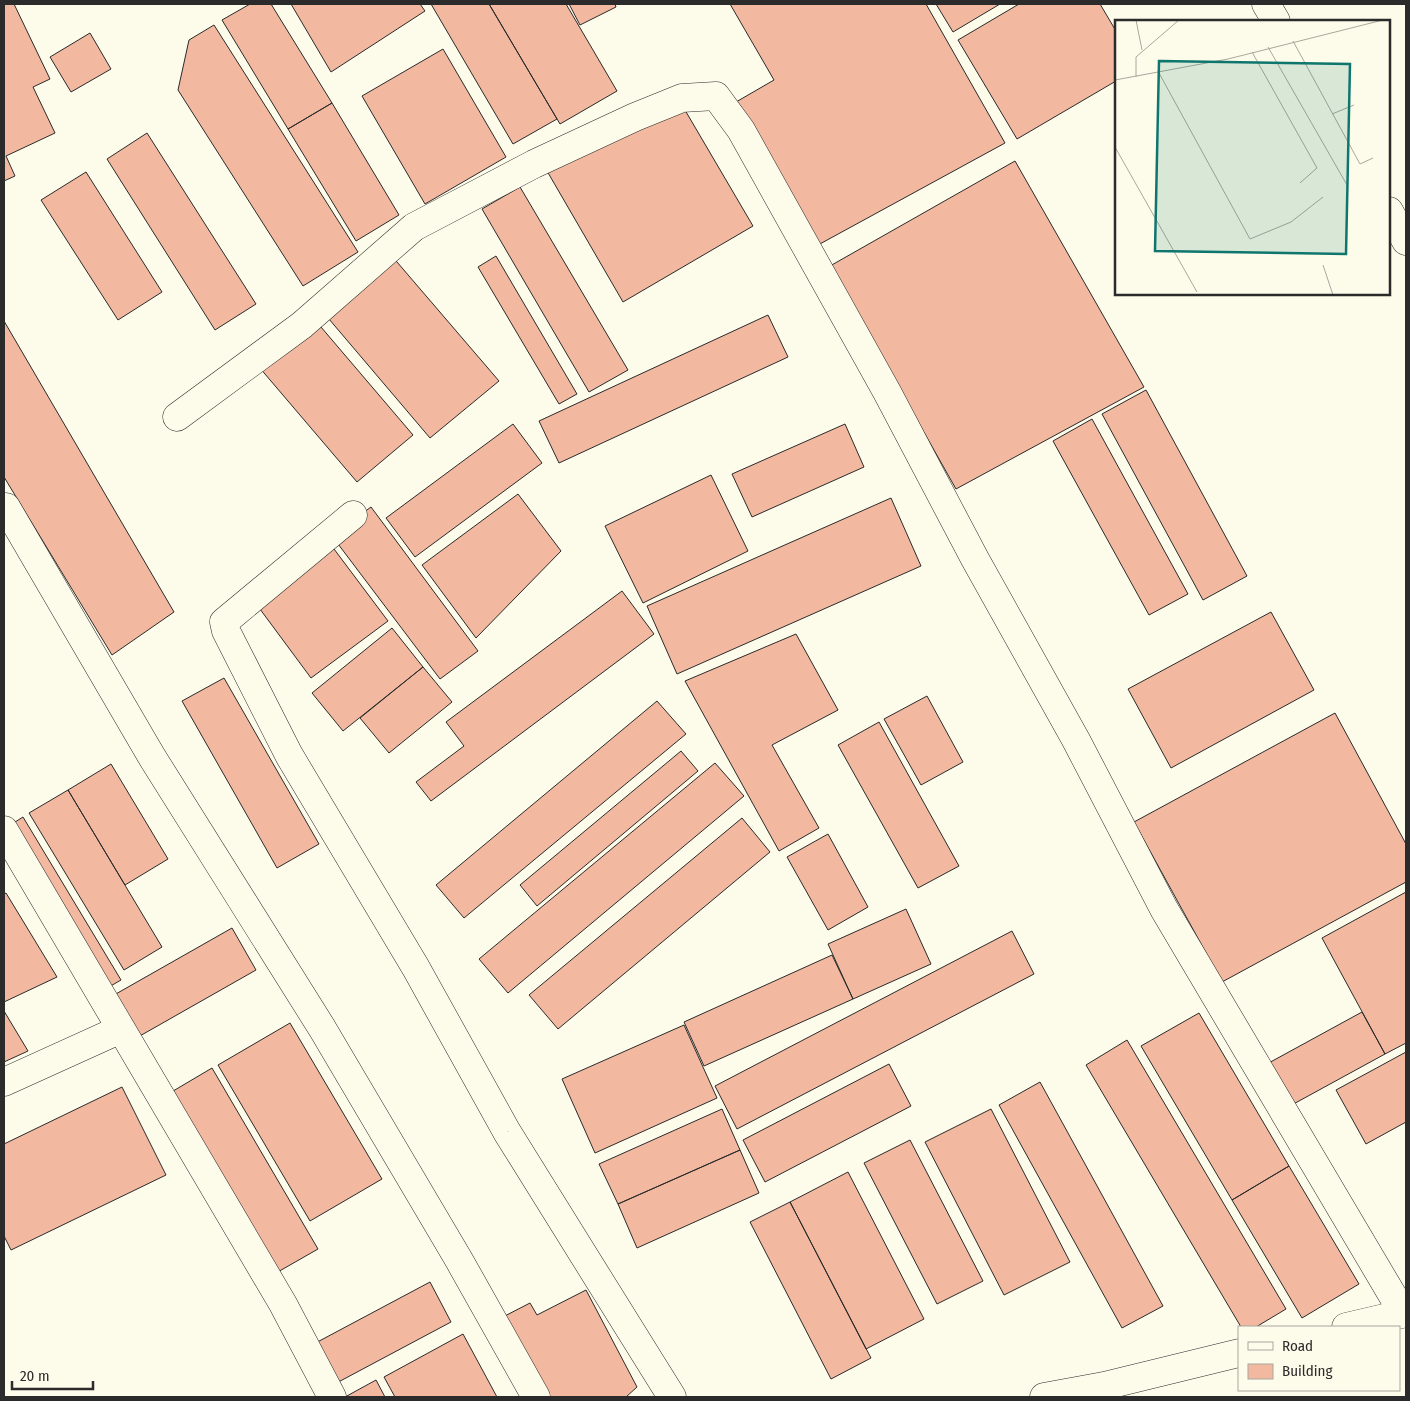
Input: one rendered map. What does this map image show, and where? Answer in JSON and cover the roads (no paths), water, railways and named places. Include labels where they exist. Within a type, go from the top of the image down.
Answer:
[{"type":"street","points":[[1266,4],[1275,20]]},
{"type":"street","points":[[176,417],[302,324],[414,227],[534,164],[635,118],[682,98],[716,96],[741,130],[887,392],[975,559],[1076,740],[1164,909],[1405,1313],[1350,1326]]},
{"type":"street","points":[[1390,213],[1406,241]]},
{"type":"street","points":[[6,507],[152,757],[322,1028],[459,1260],[536,1397]]},
{"type":"street","points":[[352,515],[224,622],[226,631],[289,755],[416,968],[506,1132],[672,1397]]},
{"type":"street","points":[[4,830],[283,1304],[332,1397]]},
{"type":"street","points":[[4,1082],[121,1029]]},
{"type":"street","points":[[1044,1397],[1104,1386],[1238,1353]]}]
